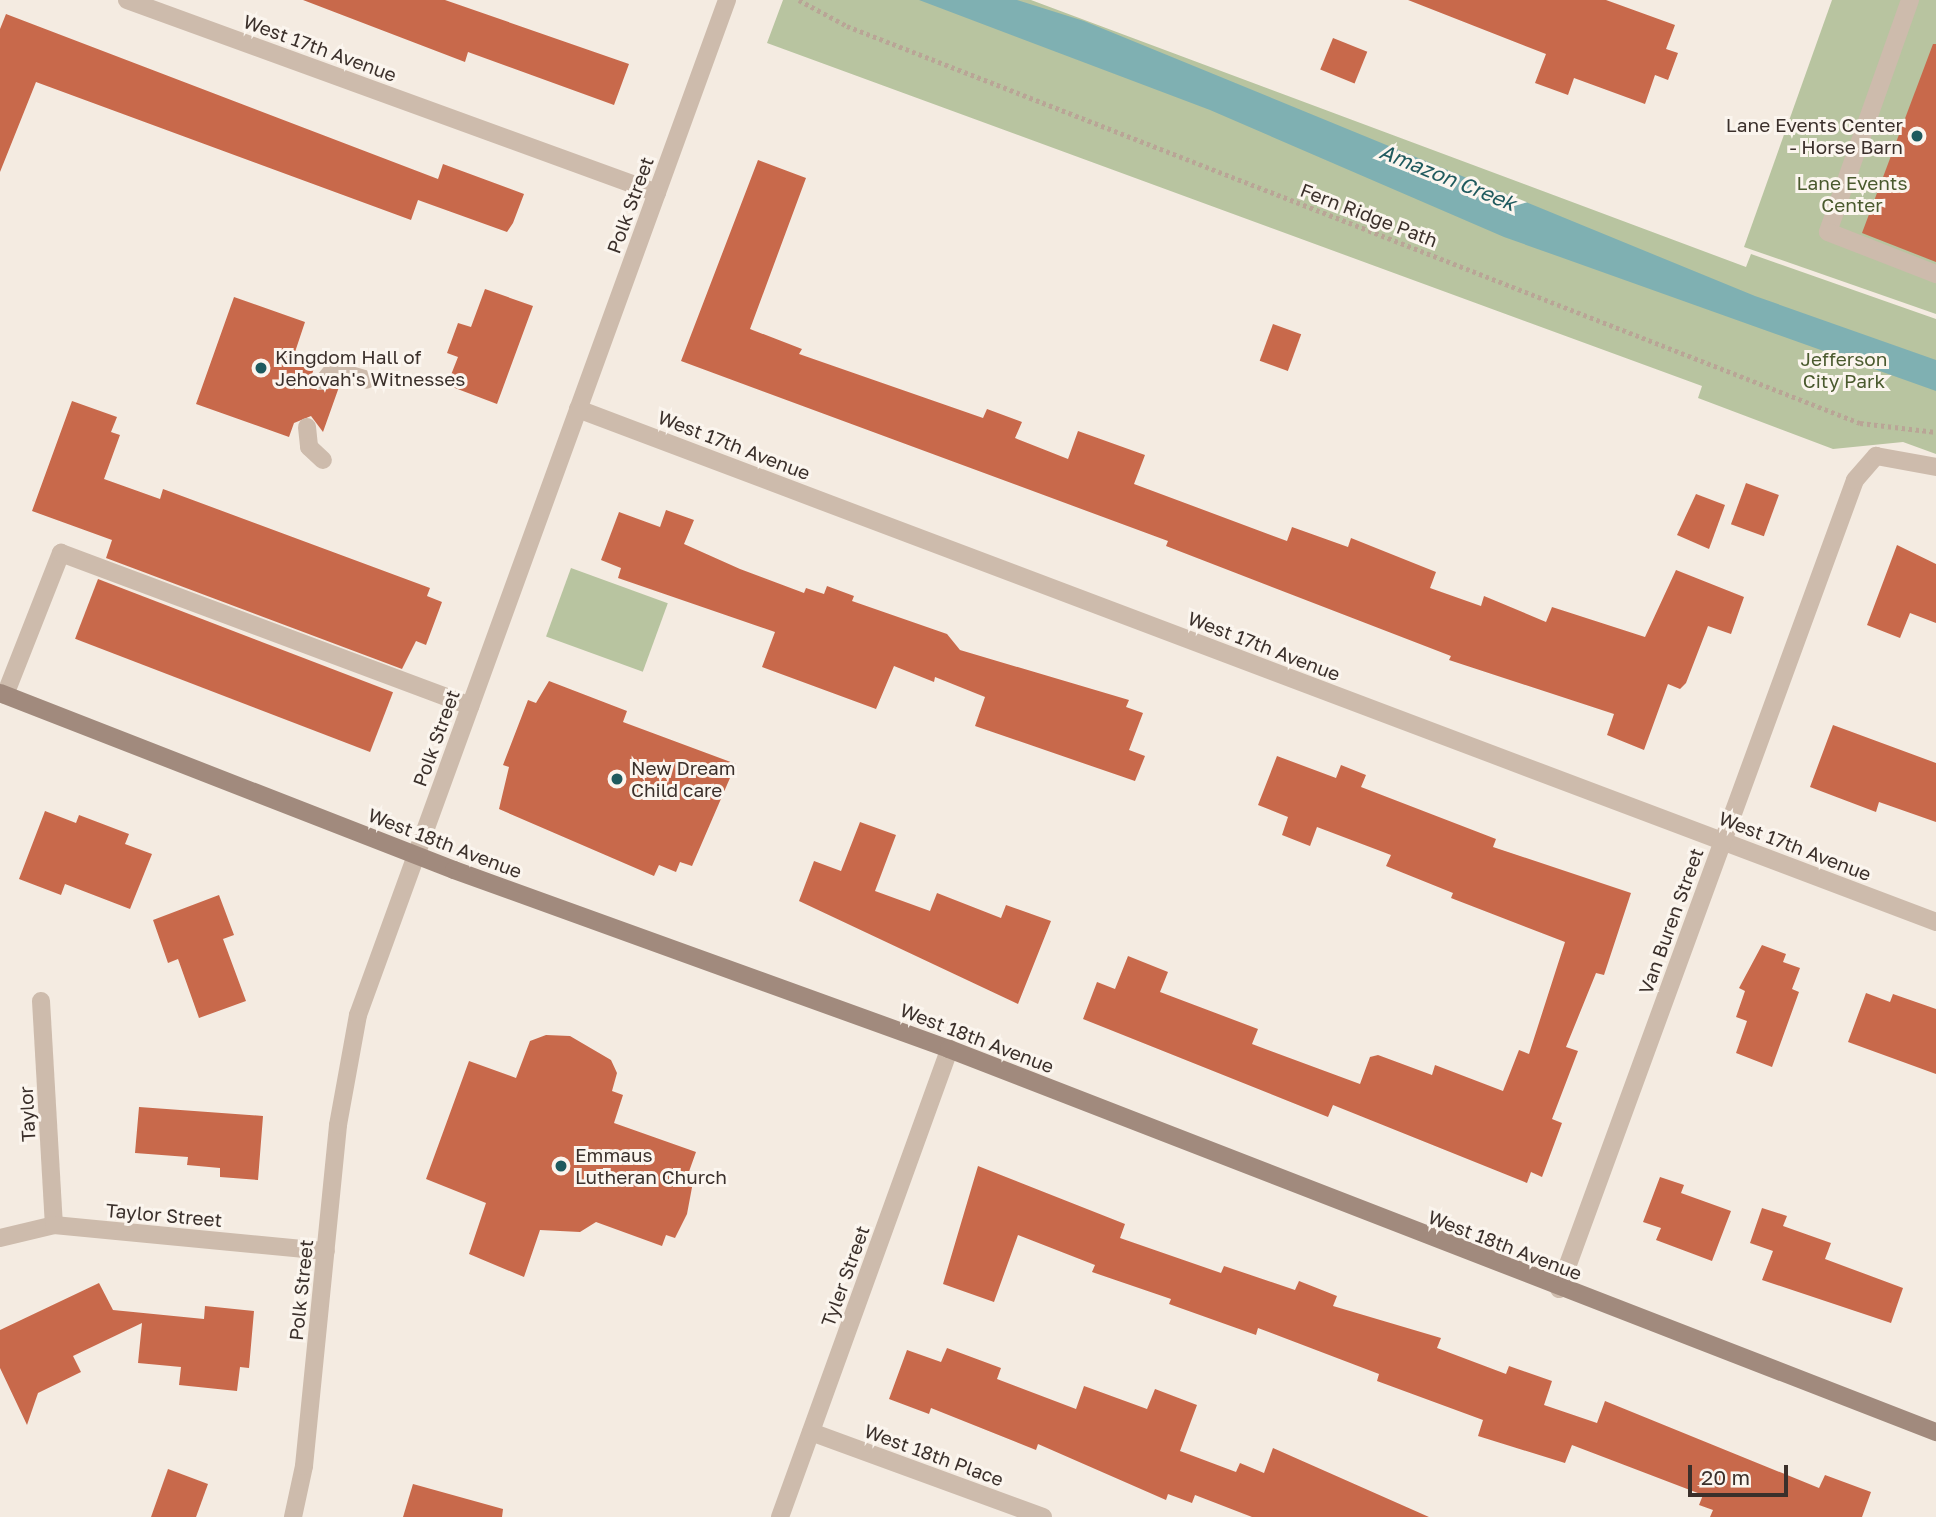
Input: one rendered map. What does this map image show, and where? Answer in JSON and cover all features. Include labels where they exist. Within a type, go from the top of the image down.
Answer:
[{"type":"main road","name":"West 18th Avenue","points":[[3,694],[416,855],[949,1049],[1559,1289],[1936,1432]]},
{"type":"street","name":"West 17th Avenue","points":[[127,0],[657,193]]},
{"type":"street","name":"Polk Street","points":[[293,1517],[358,1015],[727,0]]},
{"type":"street","points":[[1910,0],[1828,232],[1936,274]]},
{"type":"street","points":[[324,381],[333,370],[367,380]]},
{"type":"street","name":"West 17th Avenue","points":[[578,409],[1936,922]]},
{"type":"street","points":[[307,427],[309,447],[323,460]]},
{"type":"street","name":"Van Buren Street","points":[[1559,1289],[1855,481],[1877,456],[1936,467]]},
{"type":"street","points":[[3,694],[61,553],[470,706]]},
{"type":"street","name":"Taylor","points":[[41,1000],[54,1226]]},
{"type":"street","name":"Tyler Street","points":[[780,1517],[949,1049]]},
{"type":"street","name":"Taylor Street","points":[[0,1238],[54,1226],[326,1251]]},
{"type":"street","name":"West 18th Place","points":[[811,1433],[1044,1517]]},
{"type":"path","name":"Fern Ridge Path","points":[[799,0],[847,26],[1860,423],[1936,432]]},
{"type":"green space","name":"Jefferson City Park","points":[[783,0],[1031,0],[1746,267],[1751,254],[1936,319],[1936,454],[1903,442],[1833,449],[1698,398],[1702,386],[767,43]]},
{"type":"green space","name":"Lane Events Center","points":[[1832,0],[1936,0],[1936,314],[1744,247]]},
{"type":"green space","points":[[571,568],[668,603],[643,672],[546,637]]},
{"type":"water","name":"Amazon Creek","points":[[919,0],[1017,0],[1084,21],[1755,296],[1936,360],[1936,391],[1504,237],[1210,110]]},
{"type":"building","points":[[303,0],[445,0],[629,64],[614,105],[468,52],[465,62]]},
{"type":"building","points":[[1408,0],[1606,0],[1675,25],[1666,49],[1678,53],[1668,80],[1655,75],[1645,104],[1574,78],[1568,95],[1535,83],[1546,54]]},
{"type":"building","points":[[6,14],[438,179],[443,164],[524,194],[513,223],[507,232],[418,200],[411,220],[36,82],[0,172],[0,29]]},
{"type":"building","points":[[1333,38],[1367,52],[1355,83],[1320,70]]},
{"type":"building","name":"Lane Events Center - Horse Barn","points":[[1933,44],[1936,44],[1936,262],[1862,233]]},
{"type":"building","points":[[758,160],[806,178],[750,329],[802,349],[799,354],[983,418],[987,409],[1022,422],[1015,438],[1068,459],[1078,431],[1145,455],[1134,484],[1287,541],[1292,527],[1348,547],[1351,538],[1436,572],[1430,588],[1481,606],[1484,596],[1546,622],[1552,607],[1645,637],[1676,570],[1744,597],[1731,634],[1708,626],[1686,683],[1680,689],[1668,684],[1644,750],[1607,735],[1614,714],[1449,660],[1451,656],[1166,546],[1168,541],[681,361]]},
{"type":"building","points":[[485,289],[533,306],[497,404],[447,385],[458,357],[447,353],[458,323],[471,327]]},
{"type":"building","name":"Kingdom Hall of Jehovah's Witnesses","points":[[234,297],[305,322],[295,352],[317,360],[311,377],[317,390],[339,387],[323,432],[311,416],[294,423],[289,437],[196,404]]},
{"type":"building","points":[[1273,324],[1301,334],[1288,371],[1260,361]]},
{"type":"building","points":[[72,401],[117,417],[111,432],[120,435],[104,479],[160,499],[163,489],[430,588],[427,596],[442,602],[426,645],[416,641],[402,669],[106,558],[112,540],[32,511]]},
{"type":"building","points":[[1746,483],[1779,495],[1764,536],[1731,524]]},
{"type":"building","points":[[1696,494],[1725,505],[1709,549],[1677,535]]},
{"type":"building","points":[[666,510],[694,520],[684,544],[740,569],[804,593],[806,588],[824,594],[827,586],[854,596],[852,601],[947,634],[960,650],[1129,700],[1126,707],[1143,713],[1129,750],[1145,756],[1135,781],[975,726],[985,697],[935,677],[934,682],[894,666],[876,709],[762,667],[775,632],[618,578],[621,568],[601,560],[619,512],[660,527]]},
{"type":"building","points":[[1897,545],[1936,564],[1936,623],[1910,613],[1900,638],[1867,625]]},
{"type":"building","points":[[98,579],[393,692],[370,752],[75,639]]},
{"type":"building","name":"New Dream Child care","points":[[549,681],[627,711],[623,722],[736,764],[692,866],[680,862],[676,872],[659,865],[654,876],[499,809],[509,767],[503,765],[528,700],[536,703]]},
{"type":"building","points":[[1833,725],[1936,763],[1936,822],[1879,802],[1876,812],[1810,787]]},
{"type":"building","points":[[1277,756],[1336,778],[1341,765],[1366,775],[1361,787],[1496,839],[1493,847],[1631,893],[1604,975],[1596,973],[1566,1047],[1578,1051],[1552,1119],[1562,1123],[1542,1177],[1531,1172],[1527,1183],[1333,1105],[1328,1117],[1083,1019],[1097,982],[1115,989],[1128,956],[1168,972],[1160,992],[1258,1029],[1252,1044],[1360,1084],[1370,1057],[1378,1055],[1432,1075],[1435,1065],[1503,1091],[1519,1050],[1529,1054],[1565,942],[1451,898],[1453,893],[1386,866],[1391,855],[1317,827],[1310,846],[1282,835],[1288,817],[1258,805]]},
{"type":"building","points":[[45,811],[76,823],[79,815],[129,834],[125,844],[152,854],[130,909],[65,884],[61,895],[19,879]]},
{"type":"building","points":[[860,822],[896,835],[875,891],[930,911],[937,893],[1001,918],[1006,905],[1051,921],[1018,1004],[799,901],[814,861],[841,871]]},
{"type":"building","points":[[219,895],[234,935],[223,939],[246,1001],[199,1018],[178,959],[168,963],[153,920]]},
{"type":"building","points":[[1762,945],[1786,954],[1783,962],[1800,968],[1792,989],[1799,992],[1772,1067],[1736,1053],[1747,1021],[1736,1017],[1745,991],[1739,988]]},
{"type":"building","points":[[1866,993],[1890,1002],[1893,994],[1936,1009],[1936,1074],[1848,1042]]},
{"type":"building","name":"Emmaus Lutheran Church","points":[[546,1035],[570,1036],[611,1060],[617,1073],[612,1091],[623,1095],[614,1123],[696,1152],[686,1180],[693,1182],[687,1214],[675,1238],[666,1235],[662,1246],[596,1222],[580,1232],[540,1230],[524,1277],[469,1254],[486,1203],[426,1179],[469,1061],[516,1078],[530,1041]]},
{"type":"building","points":[[139,1107],[263,1116],[258,1180],[220,1177],[220,1168],[187,1165],[188,1157],[135,1153]]},
{"type":"building","points":[[978,1166],[1125,1224],[1120,1238],[1221,1273],[1224,1266],[1295,1290],[1299,1281],[1337,1296],[1333,1306],[1441,1338],[1437,1348],[1506,1374],[1509,1366],[1552,1381],[1544,1405],[1597,1423],[1605,1401],[1819,1488],[1825,1475],[1871,1492],[1862,1517],[1710,1517],[1713,1510],[1699,1505],[1703,1495],[1572,1445],[1565,1463],[1478,1436],[1483,1420],[1377,1381],[1379,1374],[1258,1328],[1256,1335],[1169,1304],[1171,1299],[1092,1272],[1095,1265],[1018,1235],[994,1302],[943,1284]]},
{"type":"building","points":[[1660,1177],[1684,1185],[1681,1193],[1731,1211],[1712,1261],[1656,1240],[1661,1228],[1643,1222]]},
{"type":"building","points":[[1762,1208],[1787,1216],[1783,1226],[1831,1243],[1825,1259],[1903,1288],[1891,1323],[1762,1280],[1773,1251],[1750,1243]]},
{"type":"building","points":[[99,1283],[113,1310],[204,1319],[205,1306],[254,1311],[249,1368],[240,1367],[237,1391],[179,1385],[181,1367],[138,1363],[142,1323],[73,1356],[81,1372],[38,1393],[27,1425],[0,1368],[0,1330]]},
{"type":"building","points":[[947,1348],[1001,1368],[997,1379],[1076,1409],[1084,1386],[1147,1409],[1155,1389],[1197,1405],[1180,1451],[1236,1472],[1240,1463],[1264,1473],[1273,1448],[1429,1517],[1252,1517],[1195,1495],[1192,1503],[1168,1494],[1166,1500],[1038,1444],[1036,1450],[931,1408],[929,1414],[889,1399],[907,1350],[941,1362]]},
{"type":"building","points":[[168,1469],[208,1484],[196,1517],[151,1517]]},
{"type":"building","points":[[413,1484],[503,1509],[502,1517],[403,1517]]},
{"type":"place","name":"Lane Events Center - Horse Barn","points":[[1917,136]]},
{"type":"place","name":"Kingdom Hall of Jehovah's Witnesses","points":[[261,368]]},
{"type":"place","name":"New Dream Child care","points":[[617,779]]},
{"type":"place","name":"Emmaus Lutheran Church","points":[[561,1166]]}]
